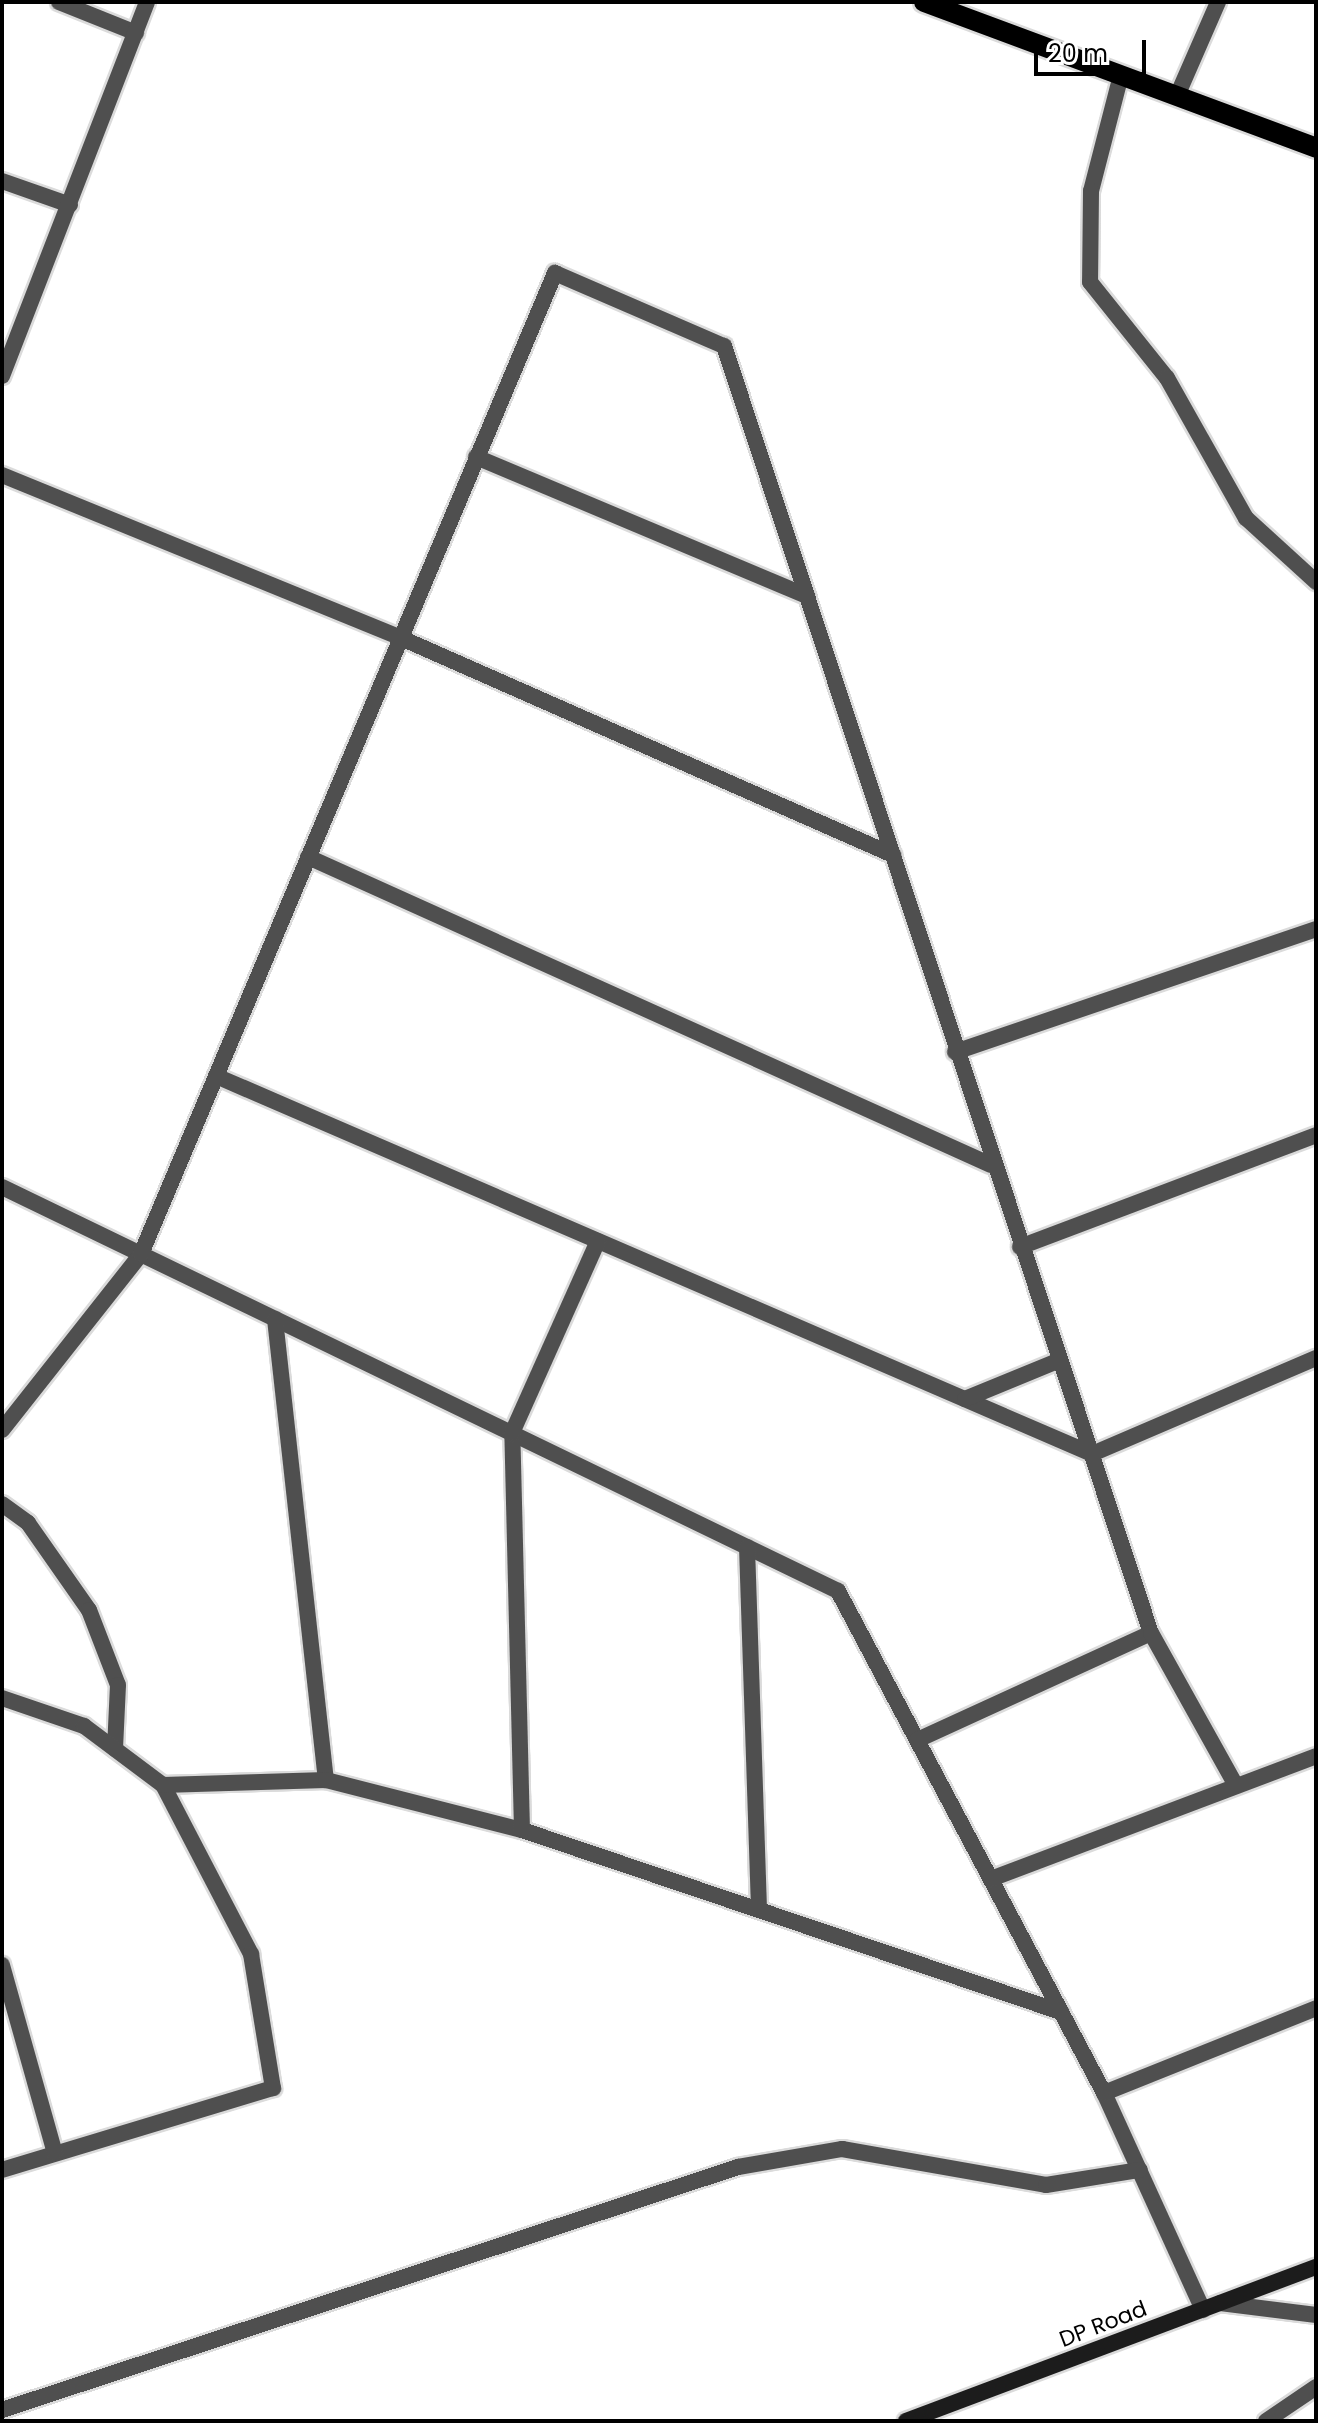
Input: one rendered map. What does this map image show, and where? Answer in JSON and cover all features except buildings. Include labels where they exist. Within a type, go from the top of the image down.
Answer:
[{"type":"main road","points":[[924,2],[1316,148]]},
{"type":"street","points":[[59,2],[136,33]]},
{"type":"street","points":[[2,376],[147,2]]},
{"type":"street","points":[[1177,96],[1218,2]]},
{"type":"street","points":[[1121,75],[1091,191],[1090,282],[1167,378],[1246,518],[1316,582]]},
{"type":"street","points":[[2,181],[70,205]]},
{"type":"street","points":[[2,1430],[141,1254],[555,273],[724,346],[893,855],[991,1165],[1151,1633],[1234,1782]]},
{"type":"street","points":[[476,457],[807,596]]},
{"type":"street","points":[[2,475],[401,638],[893,855]]},
{"type":"street","points":[[308,857],[991,1165]]},
{"type":"street","points":[[955,1052],[1316,929]]},
{"type":"street","points":[[216,1076],[1092,1454],[1316,1358]]},
{"type":"street","points":[[1020,1247],[1316,1135]]},
{"type":"street","points":[[2,1187],[838,1591],[1104,2093],[1203,2310]]},
{"type":"street","points":[[522,1830],[512,1433],[598,1241]]},
{"type":"street","points":[[275,1319],[326,1780]]},
{"type":"street","points":[[965,1399],[1060,1360]]},
{"type":"street","points":[[2,1504],[28,1523],[89,1610],[118,1685],[115,1749]]},
{"type":"street","points":[[747,1547],[759,1910]]},
{"type":"street","points":[[917,1740],[1151,1633]]},
{"type":"street","points":[[2,1698],[84,1726],[163,1785],[251,1954],[273,2088],[2,2170]]},
{"type":"street","points":[[991,1879],[1234,1782],[1316,1756]]},
{"type":"street","points":[[163,1785],[326,1780],[522,1830],[1061,2012]]},
{"type":"street","points":[[2,1965],[55,2153]]},
{"type":"street","points":[[1104,2093],[1316,2008]]},
{"type":"street","points":[[2,2410],[738,2167],[842,2149],[1046,2185],[1140,2170]]},
{"type":"street","name":"DP Road","points":[[906,2421],[1316,2267]]},
{"type":"street","points":[[1220,2303],[1316,2315]]},
{"type":"street","points":[[1266,2421],[1316,2387]]}]
